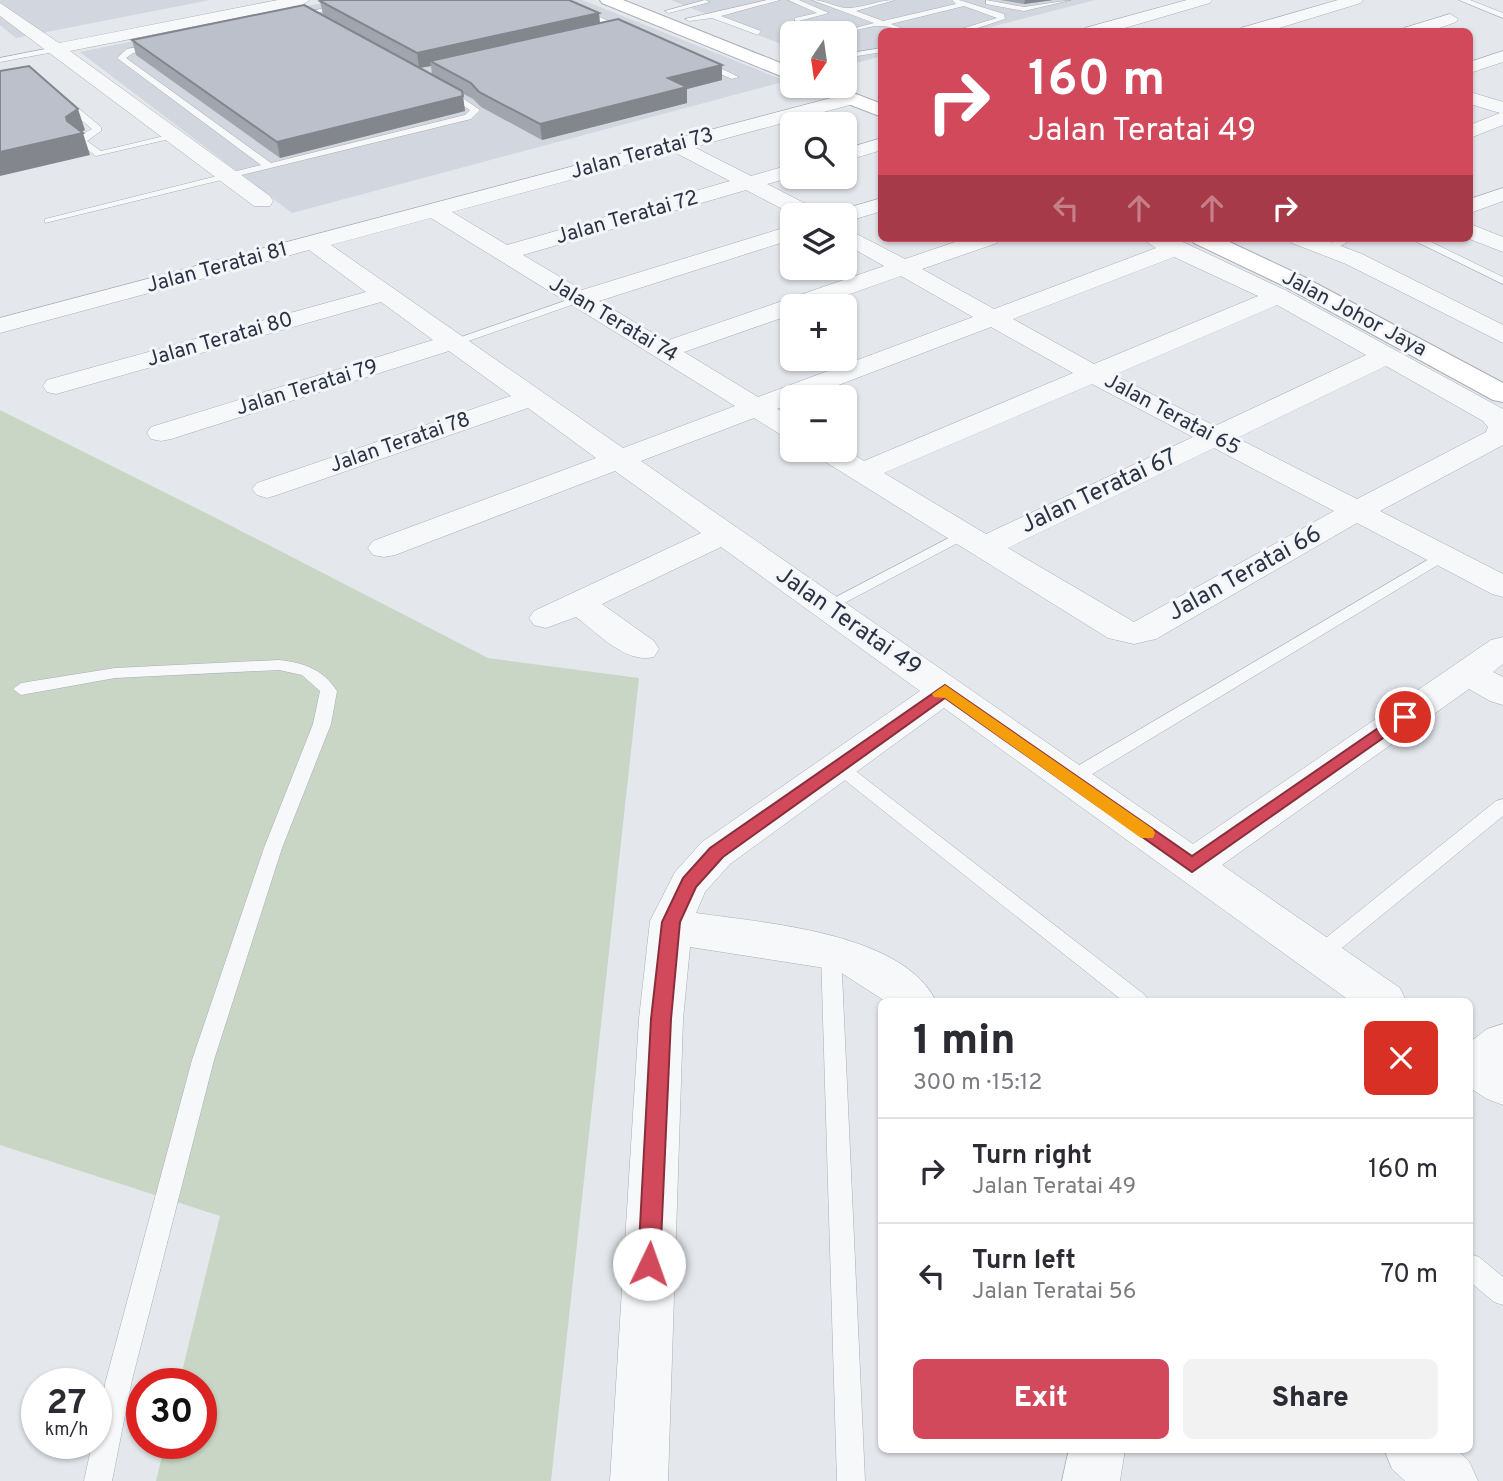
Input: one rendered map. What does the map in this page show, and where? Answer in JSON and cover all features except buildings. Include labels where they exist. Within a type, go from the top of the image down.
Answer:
[{"type":"main road","points":[[608,0],[780,70]]},
{"type":"main road","points":[[641,0],[669,6],[689,19],[753,37],[780,52]]},
{"type":"main road","points":[[858,90],[878,93]]},
{"type":"main road","points":[[858,95],[878,108]]},
{"type":"main road","name":"Jalan Johor Jaya","points":[[1210,242],[1295,282],[1503,394]]},
{"type":"main road","name":"Jalan Johor Jaya","points":[[1255,242],[1331,274],[1503,368]]},
{"type":"street","points":[[40,40],[264,0]]},
{"type":"street","points":[[1264,28],[1355,0]]},
{"type":"street","points":[[1105,28],[1181,6],[1205,7]]},
{"type":"street","points":[[40,40],[296,8]]},
{"type":"street","points":[[3,13],[262,201]]},
{"type":"street","points":[[1422,28],[1450,19]]},
{"type":"street","points":[[1230,22],[1246,28]]},
{"type":"street","points":[[40,40],[54,24]]},
{"type":"street","points":[[1473,67],[1503,57]]},
{"type":"street","name":"Jalan Teratai 73","points":[[433,210],[676,145],[820,98]]},
{"type":"street","points":[[1473,99],[1503,108]]},
{"type":"street","points":[[1473,131],[1503,118]]},
{"type":"street","points":[[676,145],[788,203]]},
{"type":"street","points":[[857,151],[878,145]]},
{"type":"street","name":"Jalan Teratai 72","points":[[503,253],[780,174]]},
{"type":"street","points":[[1473,207],[1503,194]]},
{"type":"street","points":[[857,212],[878,205]]},
{"type":"street","name":"Jalan Teratai 81","points":[[0,326],[433,210]]},
{"type":"street","name":"Jalan Teratai 74","points":[[433,210],[780,422]]},
{"type":"street","points":[[1473,232],[1503,245]]},
{"type":"street","points":[[579,299],[780,236]]},
{"type":"street","name":"Jalan Teratai 65","points":[[857,242],[1091,373],[1503,587]]},
{"type":"street","points":[[663,351],[977,242]]},
{"type":"street","points":[[1162,242],[1278,296],[1493,415],[1502,427],[1497,437],[1355,512]]},
{"type":"street","name":"Jalan Teratai 49","points":[[312,243],[1319,955],[1371,998]]},
{"type":"street","points":[[1338,243],[1354,259],[1503,335]]},
{"type":"street","points":[[384,548],[1177,248]]},
{"type":"street","name":"Jalan Teratai 80","points":[[56,386],[384,293]]},
{"type":"street","points":[[862,472],[1278,296]]},
{"type":"street","name":"Jalan Teratai 79","points":[[161,433],[453,342]]},
{"type":"street","name":"Jalan Teratai 67","points":[[974,541],[1215,438],[1386,356]]},
{"type":"street","name":"Jalan Teratai 78","points":[[267,489],[532,398]]},
{"type":"street","points":[[846,462],[1120,630],[1134,633]]},
{"type":"street","name":"Jalan Teratai 66","points":[[1134,633],[1144,631],[1355,512]]},
{"type":"street","points":[[546,618],[724,534]]},
{"type":"street","points":[[578,603],[642,649]]},
{"type":"street","points":[[1192,865],[1503,648]]},
{"type":"street","points":[[1469,673],[1503,693]]},
{"type":"street","points":[[639,1481],[661,1019],[670,929],[679,899],[701,867],[716,853],[945,690]]},
{"type":"street","points":[[670,929],[696,930],[831,952],[853,959],[896,984],[911,998]]},
{"type":"street","points":[[1091,1481],[1096,1453]]},
{"type":"street","points":[[1417,1453],[1449,1481]]},
{"type":"lane","points":[[296,8],[372,0]]},
{"type":"lane","points":[[554,0],[633,33]]},
{"type":"lane","points":[[689,19],[713,16],[776,0]]},
{"type":"lane","points":[[792,0],[825,13],[798,20]]},
{"type":"lane","points":[[816,0],[896,28]]},
{"type":"lane","points":[[827,4],[844,0]]},
{"type":"lane","points":[[848,11],[891,0]]},
{"type":"lane","points":[[953,0],[1001,16],[1001,19],[970,28]]},
{"type":"lane","points":[[984,0],[1024,9],[1067,0]]},
{"type":"lane","points":[[1463,0],[1503,16]]},
{"type":"lane","points":[[567,6],[581,2]]},
{"type":"lane","points":[[669,6],[707,2]]},
{"type":"lane","points":[[869,18],[923,4]]},
{"type":"lane","points":[[858,29],[965,4]]},
{"type":"lane","points":[[1487,9],[1503,7]]},
{"type":"lane","points":[[296,8],[320,20]]},
{"type":"lane","points":[[713,16],[753,37],[770,28]]},
{"type":"lane","points":[[606,31],[620,28]]},
{"type":"lane","points":[[0,51],[40,40]]},
{"type":"lane","points":[[0,60],[40,40]]},
{"type":"lane","points":[[168,43],[130,51],[121,58],[270,167]]},
{"type":"lane","points":[[0,51],[13,47]]},
{"type":"lane","points":[[858,54],[878,51]]},
{"type":"lane","points":[[697,60],[735,77]]},
{"type":"lane","points":[[49,221],[468,117],[476,110],[438,86]]},
{"type":"lane","points":[[49,88],[98,129],[83,137],[82,142],[99,154],[173,137]]},
{"type":"lane","points":[[1421,242],[1503,281]]},
{"type":"lane","points":[[453,342],[579,299]]},
{"type":"lane","points":[[827,607],[974,541]]},
{"type":"lane","points":[[1070,779],[1441,556]]},
{"type":"lane","points":[[21,689],[115,673],[279,664],[303,668],[317,675],[329,691],[322,724],[273,848],[203,1060],[119,1380],[98,1481]]},
{"type":"lane","points":[[838,766],[1134,998]]},
{"type":"lane","points":[[1319,955],[1503,806]]},
{"type":"lane","points":[[831,952],[851,1481]]},
{"type":"lane","points":[[1473,1268],[1503,1293]]},
{"type":"shaded area","points":[[0,0],[210,0],[16,38],[0,25]]},
{"type":"shaded area","points":[[337,0],[582,0],[780,79],[780,83],[292,213],[80,52]]},
{"type":"shaded area","points":[[671,0],[1095,0],[987,28],[878,28],[878,57],[858,62],[858,21],[780,21],[780,44]]},
{"type":"green space","points":[[0,410],[488,658],[639,678],[551,1481],[156,1481],[161,1459],[217,1459],[217,1368],[183,1368],[220,1216],[0,1145]]},
{"type":"slow traffic","points":[[940,694],[945,690],[1147,833]]},
{"type":"route","points":[[649,1264],[661,1019],[671,922],[679,899],[689,883],[716,853],[945,690],[1192,865],[1405,717]]}]
